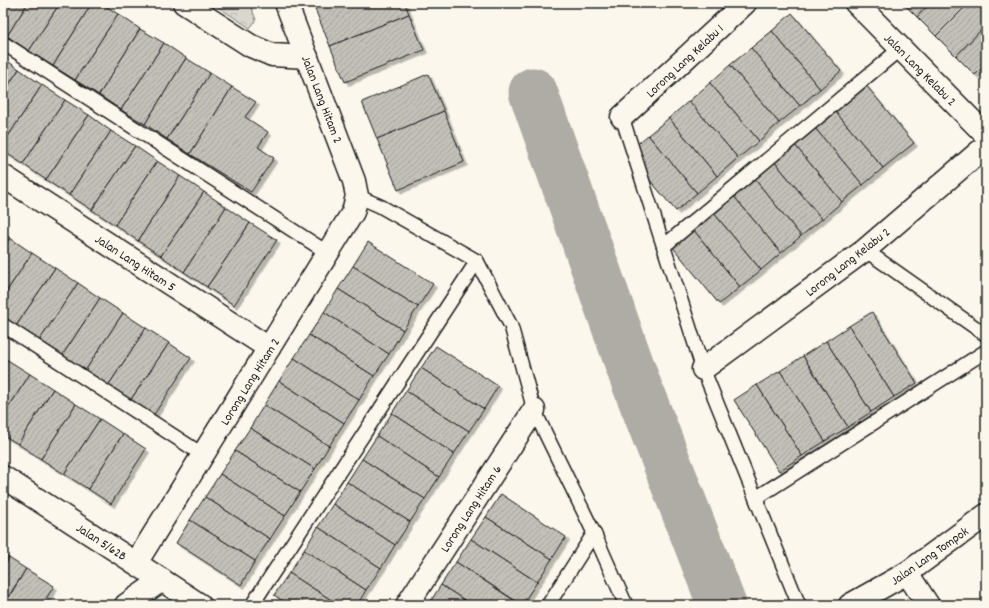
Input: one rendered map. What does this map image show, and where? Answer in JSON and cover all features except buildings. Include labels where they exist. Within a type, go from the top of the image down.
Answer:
[{"type":"street","points":[[184,3],[251,46],[272,55],[307,57]]},
{"type":"street","name":"Jalan Lang Hitam 2","points":[[286,3],[354,181],[357,196]]},
{"type":"street","name":"Lorong Lang Kelabu 1","points":[[622,116],[745,3]]},
{"type":"street","name":"Jalan Lang Kelabu 2","points":[[856,3],[986,135]]},
{"type":"street","name":"Lorong Lang Kelabu 2","points":[[703,370],[865,250],[986,146]]},
{"type":"street","name":"Jalan Lang Hitam 5","points":[[3,176],[269,348]]},
{"type":"street","name":"Lorong Lang Hitam 2","points":[[136,563],[353,212],[357,196]]},
{"type":"street","name":"Lorong Lang Hitam 6","points":[[407,605],[534,410]]},
{"type":"street","name":"Jalan 5/62B","points":[[3,477],[200,605]]},
{"type":"street","name":"Jalan Lang Tompok","points":[[850,605],[907,573],[986,515]]},
{"type":"street","points":[[907,573],[928,605]]},
{"type":"street","points":[[126,605],[162,580]]},
{"type":"lane","points":[[3,43],[328,253]]},
{"type":"lane","points":[[664,246],[901,48]]},
{"type":"lane","points":[[622,116],[703,370],[799,605]]},
{"type":"lane","points":[[357,196],[380,206],[477,261],[511,326],[534,410],[594,533],[626,605]]},
{"type":"lane","points":[[865,250],[986,335]]},
{"type":"lane","points":[[252,605],[477,261]]},
{"type":"lane","points":[[3,326],[203,455]]},
{"type":"lane","points":[[756,498],[986,351]]},
{"type":"lane","points":[[548,605],[594,533]]},
{"type":"green space","points":[[212,3],[250,3],[256,20],[250,28]]},
{"type":"waterway","points":[[533,92],[636,383],[722,605]]}]
